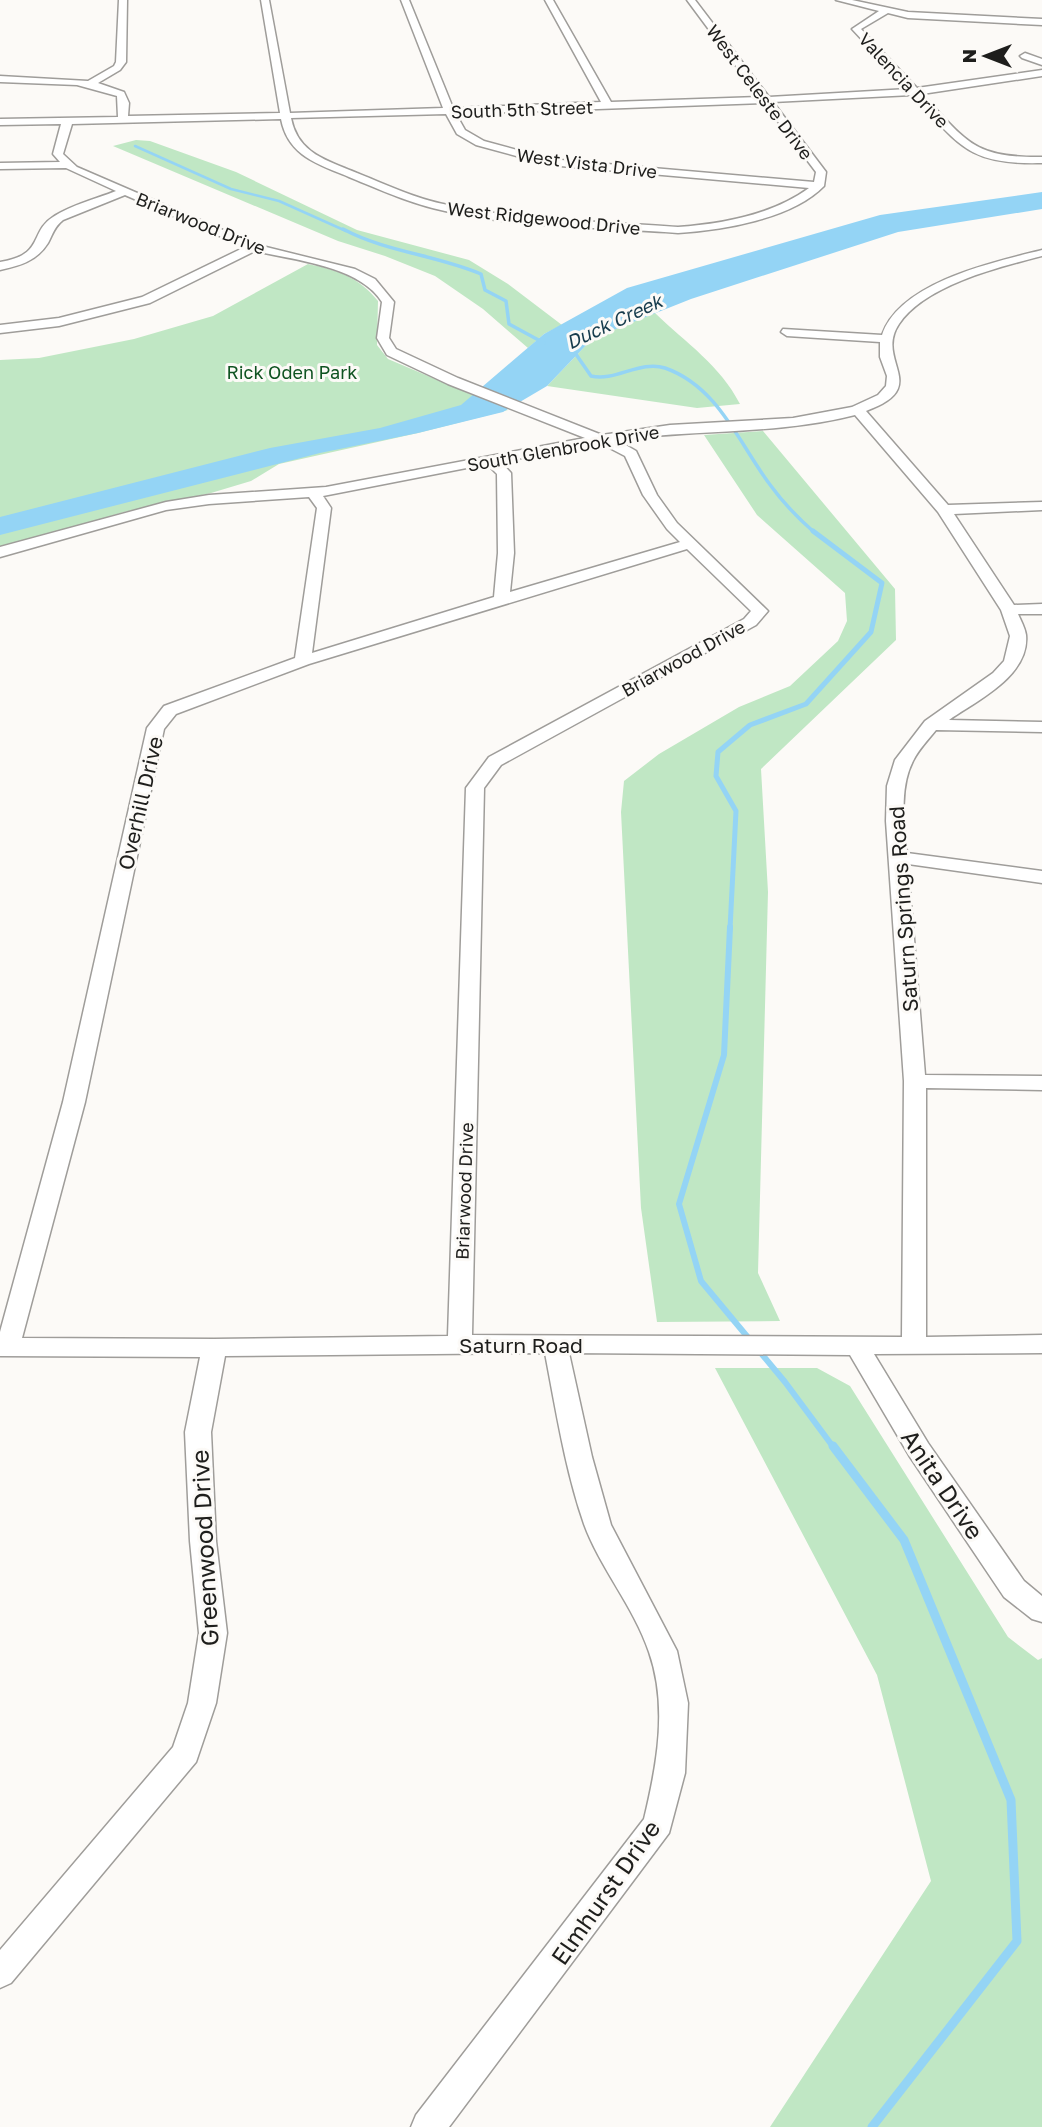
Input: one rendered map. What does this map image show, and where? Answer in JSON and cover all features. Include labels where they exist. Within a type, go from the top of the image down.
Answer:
[{"type":"street","points":[[89,84],[117,68],[121,62],[122,0]]},
{"type":"street","name":"West Ridgewood Drive","points":[[265,0],[289,135],[298,146],[325,163],[421,202],[486,215],[660,230],[699,229],[804,199],[819,186]]},
{"type":"street","name":"West Vista Drive","points":[[405,0],[450,112],[461,132],[480,144],[549,162],[819,186]]},
{"type":"street","points":[[549,0],[607,105]]},
{"type":"street","name":"West Celeste Drive","points":[[691,0],[821,172],[819,186]]},
{"type":"street","name":"Valencia Drive","points":[[840,0],[885,12]]},
{"type":"street","points":[[885,12],[953,19],[1042,22]]},
{"type":"street","name":"Valencia Drive","points":[[885,12],[856,29],[967,147],[981,154],[1042,160]]},
{"type":"street","points":[[1025,57],[1042,62]]},
{"type":"street","name":"South 5th Street","points":[[0,122],[450,112],[914,93],[989,85],[1042,73]]},
{"type":"street","points":[[0,79],[89,84],[121,94],[124,103],[123,119]]},
{"type":"street","points":[[67,121],[63,144],[58,154],[67,165]]},
{"type":"street","points":[[0,166],[67,165]]},
{"type":"street","name":"Briarwood Drive","points":[[67,165],[254,247],[330,264],[371,282],[388,302],[383,338],[391,352],[472,388],[579,431],[606,439],[631,454],[650,495],[689,544],[760,611],[750,622],[495,761],[475,788],[460,1344]]},
{"type":"street","points":[[0,267],[28,257],[38,249],[51,223],[59,218],[124,192]]},
{"type":"street","points":[[0,329],[59,322],[146,300],[254,247]]},
{"type":"street","points":[[787,332],[886,339],[893,322],[929,293],[975,272],[1042,253]]},
{"type":"street","name":"South Glenbrook Drive","points":[[0,552],[146,510],[191,502],[313,492],[606,439],[702,427],[820,418],[857,409],[885,397],[892,388],[894,379],[886,358],[886,339]]},
{"type":"street","name":"Saturn Springs Road","points":[[857,409],[944,510],[1009,610],[1018,636],[1012,662],[999,677],[931,725],[904,760],[896,786],[898,857],[915,1081],[914,1345]]},
{"type":"street","points":[[491,460],[504,473],[506,553],[501,601]]},
{"type":"street","points":[[303,661],[324,508],[313,492]]},
{"type":"street","points":[[944,510],[1042,506]]},
{"type":"street","name":"Overhill Drive","points":[[4,1347],[74,1102],[156,728],[170,710],[303,661],[632,559],[689,544]]},
{"type":"street","points":[[1009,610],[1042,609]]},
{"type":"street","points":[[931,725],[1042,727]]},
{"type":"street","points":[[898,857],[1042,877]]},
{"type":"street","points":[[915,1081],[1042,1083]]},
{"type":"street","name":"Elmhurst Drive","points":[[428,2127],[658,1824],[670,1773],[674,1703],[663,1651],[598,1525],[579,1457],[555,1344]]},
{"type":"street","name":"Saturn Road","points":[[4,1347],[1042,1344]]},
{"type":"street","name":"Anita Drive","points":[[857,1346],[919,1450],[1014,1589],[1042,1611]]},
{"type":"street","name":"Greenwood Drive","points":[[0,1973],[186,1752],[202,1703],[213,1633],[203,1541],[198,1432],[214,1348]]},
{"type":"green space","points":[[136,140],[150,141],[236,172],[357,230],[469,260],[508,284],[562,325],[544,334],[528,348],[483,309],[435,276],[338,241],[113,146]]},
{"type":"green space","name":"Rick Oden Park","points":[[308,264],[355,280],[378,301],[377,345],[388,359],[508,410],[279,464],[251,481],[211,493],[124,512],[0,549],[0,360],[39,358],[134,339],[213,316]]},
{"type":"green space","points":[[655,313],[702,355],[723,378],[740,404],[697,408],[547,386],[593,338]]},
{"type":"green space","points":[[763,431],[895,589],[896,640],[761,769],[768,892],[758,1273],[780,1321],[657,1322],[641,1208],[621,812],[624,781],[659,754],[739,707],[790,686],[838,641],[847,621],[845,593],[757,515],[704,435]]},
{"type":"green space","points":[[715,1368],[817,1368],[850,1386],[1008,1637],[1038,1660],[1042,1658],[1042,2127],[770,2127],[931,1881],[877,1675]]},
{"type":"water","name":"Duck Creek","points":[[1042,192],[1042,209],[898,232],[691,299],[593,338],[547,386],[503,412],[320,453],[0,535],[0,517],[270,448],[380,428],[461,405],[544,334],[627,288],[880,215]]},
{"type":"waterway","points":[[135,146],[231,189],[279,201],[346,231]]},
{"type":"waterway","points":[[343,229],[376,243],[481,274],[485,290],[506,301],[509,324],[544,343]]},
{"type":"waterway","name":"Duck Creek","points":[[573,350],[591,376],[609,376],[656,366],[684,377],[700,389],[726,418],[776,493],[815,533]]},
{"type":"waterway","points":[[730,929],[736,811],[716,776],[718,752],[750,725],[806,704],[871,632],[882,583],[813,531]]},
{"type":"waterway","points":[[730,927],[724,1055],[679,1204],[701,1281],[785,1382],[834,1448]]},
{"type":"waterway","points":[[833,1446],[904,1540],[1011,1800],[1017,1941],[872,2127]]}]
